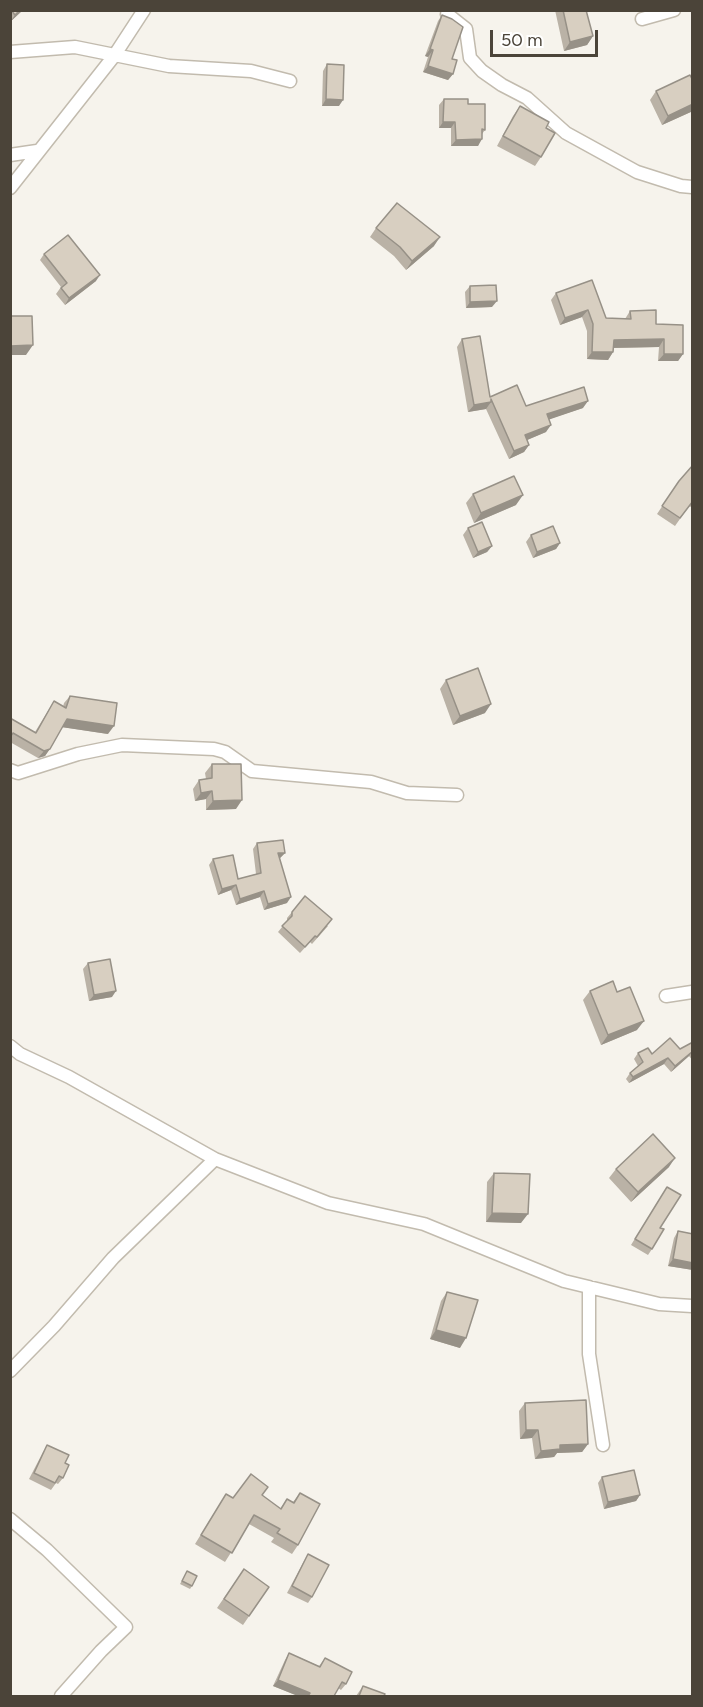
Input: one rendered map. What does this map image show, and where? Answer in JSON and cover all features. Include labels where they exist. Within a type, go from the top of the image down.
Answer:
[{"type":"street","points":[[10,188],[114,56],[144,10]]},
{"type":"street","points":[[642,19],[674,10]]},
{"type":"street","points":[[447,14],[466,29],[470,58],[502,85],[527,98],[566,133],[637,172],[681,186],[693,187]]},
{"type":"street","points":[[10,52],[75,47],[169,66],[250,72],[290,81]]},
{"type":"street","points":[[10,155],[38,152]]},
{"type":"street","points":[[10,770],[18,773],[78,754],[122,745],[214,749],[225,752],[252,771],[371,782],[407,793],[458,795]]},
{"type":"street","points":[[666,996],[693,992]]},
{"type":"street","points":[[10,1046],[20,1054],[69,1077],[215,1159],[328,1203],[424,1224],[564,1281],[659,1304],[693,1306]]},
{"type":"street","points":[[10,1371],[54,1326],[113,1258],[215,1159]]},
{"type":"street","points":[[589,1287],[589,1354],[603,1445]]},
{"type":"street","points":[[10,1519],[47,1550],[126,1627],[61,1696]]},
{"type":"building","points":[[563,10],[586,10],[593,36],[570,42]]},
{"type":"building","points":[[442,15],[463,27],[452,59],[457,60],[453,74],[428,66],[433,50],[430,49]]},
{"type":"building","points":[[327,64],[344,65],[343,100],[326,99]]},
{"type":"building","points":[[690,75],[693,81],[693,104],[668,116],[656,91]]},
{"type":"building","points":[[444,99],[468,99],[468,104],[485,104],[485,130],[482,129],[482,139],[456,140],[455,122],[443,122]]},
{"type":"building","points":[[520,106],[549,122],[546,128],[555,133],[541,157],[503,136]]},
{"type":"building","points":[[397,203],[440,237],[412,261],[400,247],[376,228]]},
{"type":"building","points":[[68,235],[100,275],[69,298],[61,288],[67,283],[44,254]]},
{"type":"building","points":[[592,280],[606,318],[631,319],[630,311],[656,310],[656,324],[683,325],[683,354],[664,354],[664,339],[614,340],[613,352],[592,352],[593,324],[588,310],[565,318],[556,293]]},
{"type":"building","points":[[496,285],[497,301],[470,302],[470,286]]},
{"type":"building","points":[[10,316],[32,316],[33,345],[10,346]]},
{"type":"building","points":[[480,336],[490,397],[517,385],[526,406],[584,387],[588,401],[547,414],[551,425],[525,435],[529,445],[514,451],[491,399],[491,402],[474,405],[462,339]]},
{"type":"building","points":[[693,465],[693,501],[680,518],[662,506]]},
{"type":"building","points":[[514,476],[523,495],[481,513],[473,494]]},
{"type":"building","points":[[482,522],[492,546],[478,552],[468,528]]},
{"type":"building","points":[[553,526],[560,543],[537,552],[531,535]]},
{"type":"building","points":[[478,668],[491,704],[460,716],[446,680]]},
{"type":"building","points":[[70,696],[117,703],[114,726],[67,719],[50,749],[44,751],[13,733],[10,737],[10,718],[36,733],[54,701],[66,708]]},
{"type":"building","points":[[212,764],[241,764],[242,800],[213,801],[212,791],[201,793],[199,780],[212,778]]},
{"type":"building","points":[[283,840],[285,853],[278,853],[291,897],[268,904],[264,891],[240,899],[236,885],[222,889],[213,859],[233,855],[238,879],[261,873],[257,843]]},
{"type":"building","points":[[305,896],[332,919],[305,947],[282,926],[292,916],[292,912]]},
{"type":"building","points":[[110,959],[116,991],[94,995],[88,963]]},
{"type":"building","points":[[613,981],[617,992],[630,987],[644,1021],[608,1035],[590,991]]},
{"type":"building","points":[[670,1038],[680,1049],[693,1042],[693,1051],[675,1066],[668,1058],[633,1077],[630,1073],[643,1062],[638,1053],[648,1048],[652,1054]]},
{"type":"building","points":[[653,1134],[675,1158],[638,1192],[616,1169]]},
{"type":"building","points":[[494,1173],[530,1174],[528,1214],[492,1213]]},
{"type":"building","points":[[667,1187],[681,1195],[660,1228],[664,1229],[652,1249],[635,1239]]},
{"type":"building","points":[[678,1231],[693,1234],[693,1263],[673,1259]]},
{"type":"building","points":[[447,1292],[478,1300],[466,1338],[436,1330]]},
{"type":"building","points":[[586,1400],[588,1444],[560,1445],[560,1449],[541,1451],[538,1430],[526,1430],[525,1403]]},
{"type":"building","points":[[47,1445],[69,1455],[65,1463],[69,1465],[63,1478],[59,1476],[55,1483],[34,1473]]},
{"type":"building","points":[[634,1470],[640,1495],[608,1502],[602,1477]]},
{"type":"building","points":[[251,1474],[268,1487],[262,1495],[281,1509],[287,1499],[294,1503],[300,1493],[320,1504],[298,1545],[277,1533],[280,1529],[254,1515],[232,1553],[201,1535],[226,1494],[233,1498]]},
{"type":"building","points":[[308,1554],[329,1565],[312,1597],[292,1586]]},
{"type":"building","points":[[244,1569],[269,1587],[249,1616],[224,1599]]},
{"type":"building","points":[[187,1571],[197,1576],[192,1586],[182,1581]]},
{"type":"building","points":[[289,1653],[320,1667],[325,1658],[352,1672],[346,1684],[342,1682],[334,1696],[308,1696],[310,1693],[278,1680]]},
{"type":"building","points":[[363,1686],[385,1694],[384,1696],[359,1696]]}]
